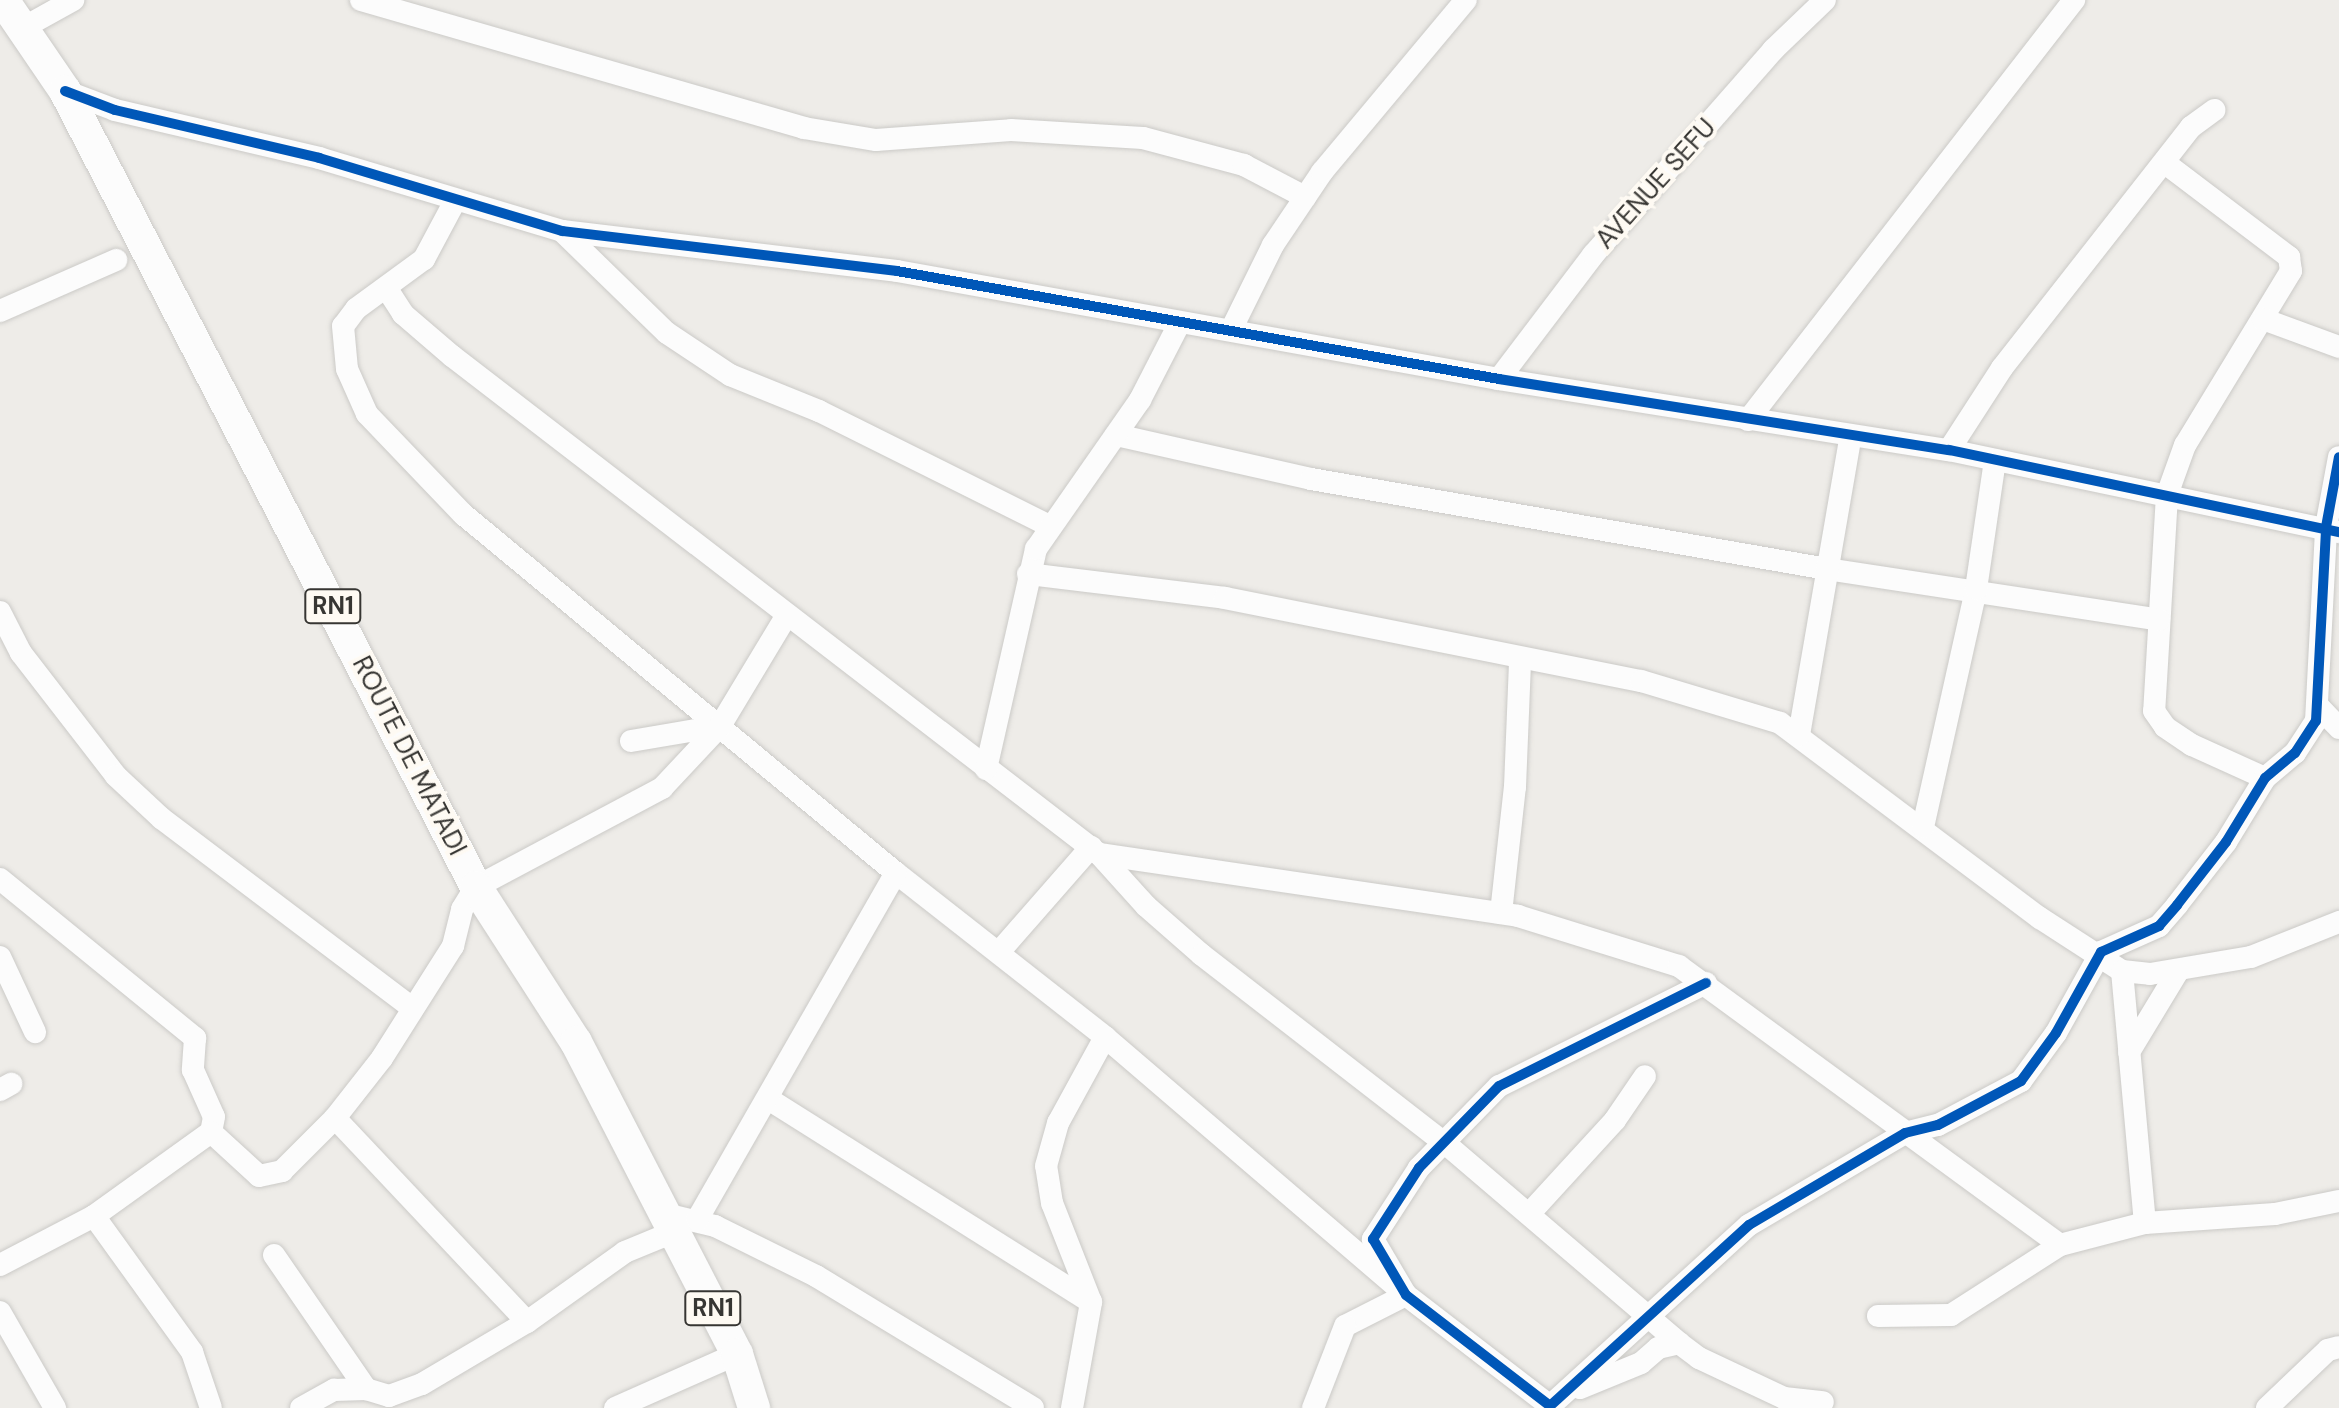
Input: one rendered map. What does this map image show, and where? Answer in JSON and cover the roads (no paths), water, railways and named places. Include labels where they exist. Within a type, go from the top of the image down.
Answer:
[{"type":"highway","name":"ROUTE DE MATADI","points":[[3,0],[65,91],[476,887],[576,1042],[677,1222]]},
{"type":"highway","name":"RN1","points":[[677,1222],[737,1354],[754,1408]]},
{"type":"street","points":[[21,29],[73,0]]},
{"type":"street","points":[[361,0],[804,128],[876,140],[1011,130],[1143,138],[1244,165],[1305,197]]},
{"type":"street","points":[[1231,330],[1305,197],[1466,0]]},
{"type":"street","name":"AVENUE SEFU","points":[[1499,379],[1593,255],[1773,50],[1825,0]]},
{"type":"street","points":[[1748,420],[2074,0]]},
{"type":"street","points":[[65,91],[115,110],[319,158],[562,231],[897,271],[1499,379],[1949,450],[2333,529]]},
{"type":"street","points":[[1949,450],[2002,368],[2191,127],[2214,110]]},
{"type":"street","points":[[2165,163],[2289,257],[2291,271],[2185,445],[2167,495],[2154,711],[2158,719],[2192,745],[2265,778]]},
{"type":"street","points":[[455,201],[424,259],[356,309],[341,334],[347,369],[367,414],[464,515],[896,873],[1105,1037],[1406,1295],[1550,1406],[1749,1225],[1905,1133],[1938,1125],[2021,1081],[2101,952],[2159,926],[2226,842],[2265,778],[2310,735],[2317,705],[2338,462]]},
{"type":"street","points":[[562,231],[667,333],[730,375],[819,411],[1048,525]]},
{"type":"street","points":[[0,311],[116,260]]},
{"type":"street","points":[[387,289],[423,333],[1095,851],[1146,906],[1202,955],[1446,1144],[1649,1314],[1679,1343],[1699,1358],[1784,1398],[1823,1402]]},
{"type":"street","points":[[2263,319],[2339,347]]},
{"type":"street","points":[[986,769],[1028,574],[1048,525],[1140,400],[1179,324]]},
{"type":"street","points":[[1116,435],[1311,479],[1827,569],[1976,589],[2159,620]]},
{"type":"street","points":[[1799,735],[1851,435]]},
{"type":"street","points":[[1923,827],[1976,589],[1995,460]]},
{"type":"street","points":[[1028,574],[1225,598],[1710,698],[1780,723],[1923,827],[2040,918],[2101,952],[2122,971],[2178,971],[2251,957],[2339,922]]},
{"type":"street","points":[[0,612],[21,653],[116,776],[161,818],[412,1008]]},
{"type":"street","points":[[211,1132],[254,1173],[267,1176],[282,1171],[335,1118],[412,1008],[453,946],[462,909],[476,887],[646,800],[720,726],[787,615]]},
{"type":"street","points":[[1501,913],[1515,787],[1520,660]]},
{"type":"street","points":[[2317,705],[2339,728]]},
{"type":"street","points":[[631,741],[720,726]]},
{"type":"street","points":[[1095,851],[1501,913],[1679,966],[2060,1245]]},
{"type":"street","points":[[999,952],[1095,851]]},
{"type":"street","points":[[301,1408],[356,1395],[389,1396],[422,1384],[527,1322],[625,1252],[677,1222],[770,1100],[896,873]]},
{"type":"street","points":[[0,879],[195,1038],[193,1070],[214,1117],[211,1132],[94,1216],[0,1265]]},
{"type":"street","points":[[0,957],[35,1032]]},
{"type":"street","points":[[1673,1000],[1679,966]]},
{"type":"street","points":[[2122,971],[2145,1223]]},
{"type":"street","points":[[2129,1052],[2178,971]]},
{"type":"street","points":[[1406,1295],[1373,1239],[1419,1168],[1446,1144],[1499,1086],[1577,1043],[1706,983]]},
{"type":"street","points":[[1072,1408],[1091,1302],[1052,1203],[1046,1166],[1058,1123],[1105,1037]]},
{"type":"street","points":[[1529,1214],[1615,1120],[1645,1076]]},
{"type":"street","points":[[770,1100],[1091,1302]]},
{"type":"street","points":[[335,1118],[527,1322]]},
{"type":"street","points":[[1878,1316],[1951,1315],[2060,1245],[2145,1223],[2275,1214],[2339,1201]]},
{"type":"street","points":[[94,1216],[192,1352],[211,1408]]},
{"type":"street","points":[[677,1222],[816,1276],[1032,1408]]},
{"type":"street","points":[[274,1255],[356,1395]]},
{"type":"street","points":[[1313,1408],[1345,1326],[1406,1295]]},
{"type":"street","points":[[0,1312],[55,1408]]},
{"type":"street","points":[[1563,1396],[1641,1363],[1658,1348],[1679,1343]]},
{"type":"street","points":[[2267,1408],[2328,1350],[2339,1347]]},
{"type":"street","points":[[615,1408],[737,1354]]}]
